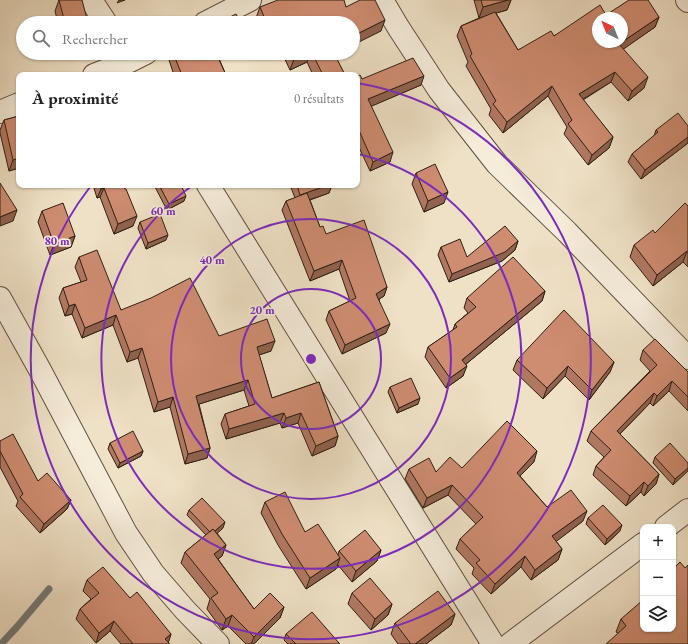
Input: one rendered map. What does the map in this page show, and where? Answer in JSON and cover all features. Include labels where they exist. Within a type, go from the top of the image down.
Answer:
[{"type":"street","points":[[91,0],[101,16]]},
{"type":"street","points":[[219,16],[250,0]]},
{"type":"street","points":[[382,0],[398,28],[439,90],[497,164],[567,232],[688,358]]},
{"type":"street","points":[[103,72],[134,61]]},
{"type":"street","points":[[0,112],[16,105]]},
{"type":"street","points":[[210,188],[493,644]]},
{"type":"street","points":[[0,298],[40,370],[126,533],[153,573],[185,610],[218,644]]},
{"type":"street","points":[[670,524],[688,510]]},
{"type":"street","points":[[510,644],[640,546]]},
{"type":"building","points":[[59,0],[82,0],[86,16],[63,16]]},
{"type":"building","points":[[278,0],[344,0],[346,7],[360,0],[375,0],[385,20],[360,32],[360,16],[264,16],[260,7]]},
{"type":"building","points":[[481,0],[508,0],[483,7]]},
{"type":"building","points":[[629,0],[648,0],[659,17],[628,38],[628,12],[611,12]]},
{"type":"building","points":[[600,5],[604,12],[592,12],[592,48],[623,48],[648,77],[632,91],[615,72],[579,94],[613,137],[592,155],[568,124],[572,120],[552,86],[507,122],[493,104],[496,101],[470,56],[472,54],[461,26],[495,12],[518,50],[551,31],[554,36]]},
{"type":"building","points":[[413,58],[424,76],[368,99],[393,152],[373,162],[360,133],[360,75],[362,79]]},
{"type":"building","points":[[176,60],[219,60],[225,72],[181,72]]},
{"type":"building","points":[[316,60],[338,60],[344,72],[322,72]]},
{"type":"building","points":[[678,113],[688,126],[688,137],[645,170],[632,154],[658,132],[656,130]]},
{"type":"building","points":[[16,117],[16,159],[13,160],[4,120]]},
{"type":"building","points":[[435,164],[448,192],[428,201],[416,173]]},
{"type":"building","points":[[0,183],[17,210],[0,217]]},
{"type":"building","points":[[104,188],[126,189],[137,216],[118,224]]},
{"type":"building","points":[[161,188],[182,188],[186,196],[169,204]]},
{"type":"building","points":[[298,188],[320,188],[300,195]]},
{"type":"building","points":[[307,193],[320,227],[323,226],[326,234],[364,220],[387,287],[376,294],[390,324],[345,345],[329,311],[356,298],[342,260],[314,271],[286,201]]},
{"type":"building","points":[[63,203],[75,236],[54,244],[42,211]]},
{"type":"building","points":[[685,203],[688,206],[688,252],[687,251],[657,275],[634,245],[653,230],[655,233]]},
{"type":"building","points":[[160,214],[168,235],[148,243],[140,222]]},
{"type":"building","points":[[505,226],[518,241],[505,252],[452,274],[441,247],[460,239],[467,257]]},
{"type":"building","points":[[97,250],[121,310],[151,298],[190,278],[219,336],[267,319],[275,341],[257,347],[272,398],[319,382],[338,436],[316,446],[301,413],[286,418],[284,413],[229,429],[225,414],[255,404],[248,380],[196,396],[210,448],[188,454],[173,397],[158,402],[142,348],[130,352],[116,315],[85,328],[75,304],[69,306],[63,288],[87,280],[79,257]]},
{"type":"building","points":[[513,257],[545,291],[462,360],[467,366],[450,378],[428,347],[457,327],[455,324],[476,307],[467,298]]},
{"type":"building","points":[[564,310],[614,362],[592,390],[568,366],[547,388],[517,360]]},
{"type":"building","points":[[655,339],[688,372],[688,397],[672,381],[657,396],[654,393],[617,431],[659,474],[648,486],[644,482],[630,496],[596,466],[611,450],[591,431],[657,365],[643,350]]},
{"type":"building","points":[[411,378],[420,398],[399,408],[390,387]]},
{"type":"building","points":[[507,421],[537,451],[517,473],[547,507],[571,490],[587,511],[552,536],[562,549],[535,570],[525,556],[495,584],[476,563],[480,560],[460,539],[483,517],[452,485],[427,498],[409,469],[429,458],[436,472],[450,457],[462,468]]},
{"type":"building","points":[[133,431],[143,451],[120,463],[110,443]]},
{"type":"building","points":[[13,434],[38,481],[47,473],[71,500],[44,524],[20,497],[23,494],[0,451],[0,441]]},
{"type":"building","points":[[670,443],[688,463],[688,468],[675,479],[655,457]]},
{"type":"building","points":[[285,492],[305,532],[318,524],[340,558],[310,578],[282,534],[265,502]]},
{"type":"building","points":[[202,498],[225,522],[215,531],[213,529],[210,532],[189,510]]},
{"type":"building","points":[[603,505],[622,525],[607,539],[588,518]]},
{"type":"building","points":[[213,529],[226,545],[214,554],[254,609],[270,593],[284,607],[254,637],[232,615],[226,619],[211,598],[218,593],[185,552]]},
{"type":"building","points":[[365,530],[381,550],[356,571],[339,551]]},
{"type":"building","points":[[680,562],[685,568],[688,565],[688,644],[606,644],[626,626],[621,619],[640,603],[640,632],[676,632],[676,566]]},
{"type":"building","points":[[103,567],[130,598],[137,592],[171,634],[165,639],[170,644],[133,644],[114,621],[99,633],[80,609],[99,593],[87,580]]},
{"type":"building","points":[[370,578],[392,604],[375,619],[352,593]]},
{"type":"building","points":[[438,591],[455,614],[415,644],[411,644],[395,623]]},
{"type":"building","points":[[312,612],[339,644],[296,644],[286,634]]},
{"type":"waterway","points":[[1,644],[49,589]]}]
